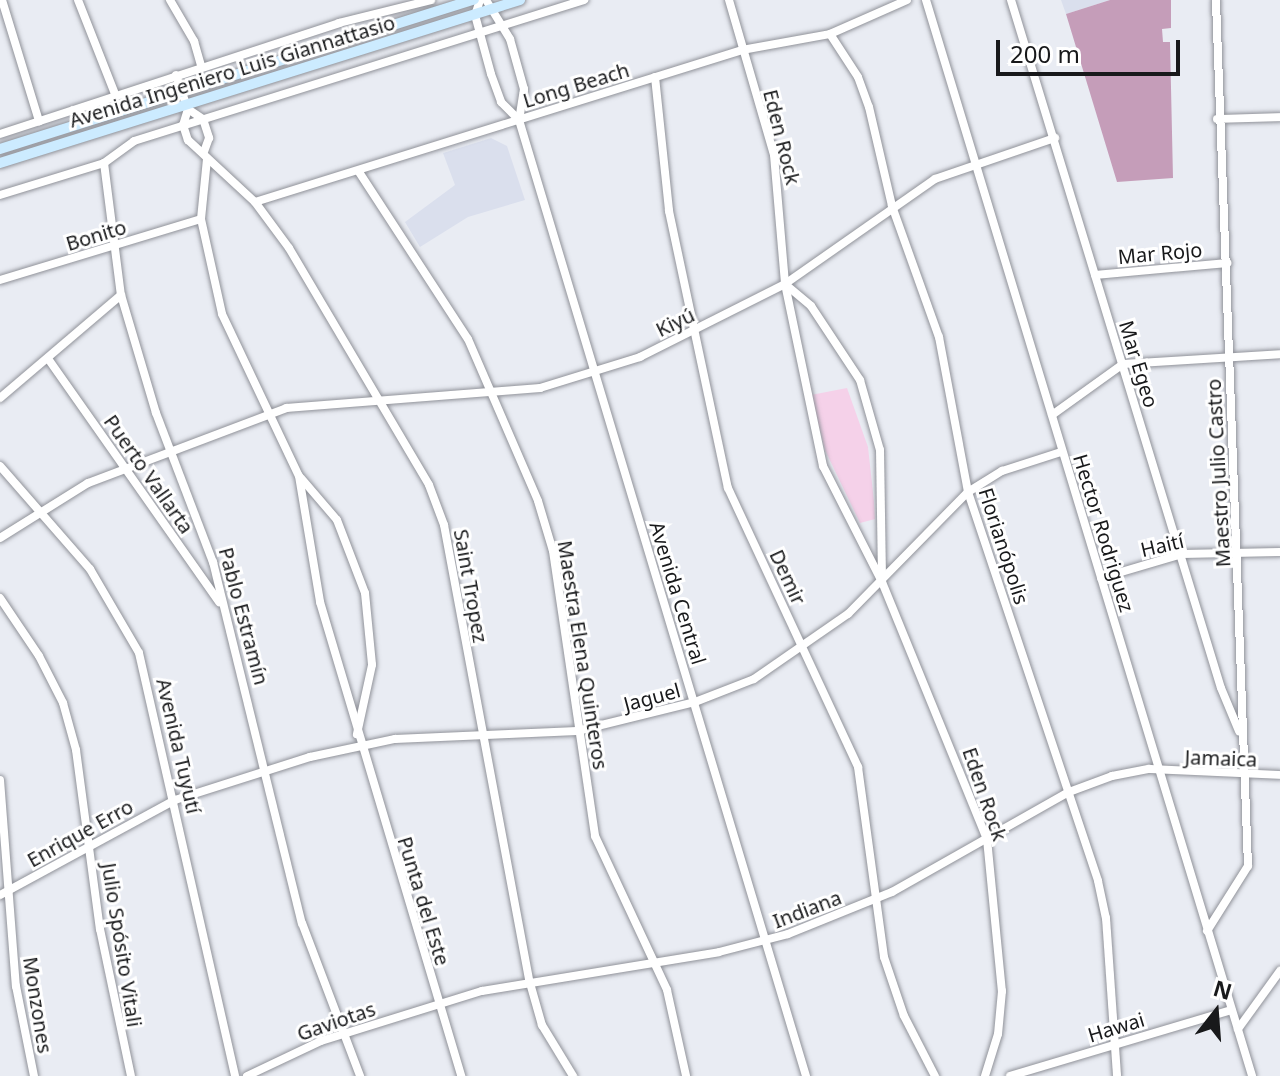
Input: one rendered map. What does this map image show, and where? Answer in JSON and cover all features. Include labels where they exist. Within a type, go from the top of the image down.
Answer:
[{"type":"main road","name":"Avenida Ingeniero Luis Giannattasio","points":[[0,149],[474,0]]},
{"type":"main road","name":"Avenida Ingeniero Luis Giannattasio","points":[[0,163],[188,107],[311,65],[475,15],[487,3],[520,0]]},
{"type":"street","points":[[2,0],[39,121]]},
{"type":"street","points":[[78,0],[115,94]]},
{"type":"street","points":[[170,0],[194,41],[201,66]]},
{"type":"street","name":"Avenida Ingeniero Luis Giannattasio","points":[[0,134],[201,66],[431,0]]},
{"type":"street","name":"Avenida Ingeniero Luis Giannattasio","points":[[0,195],[104,163],[134,141],[584,0]]},
{"type":"street","name":"Eden Rock","points":[[729,0],[774,155],[785,284],[823,466],[882,582],[987,839],[1002,991],[998,1034],[985,1076]]},
{"type":"street","name":"Long Beach","points":[[255,202],[742,50],[830,34],[907,0]]},
{"type":"street","name":"Hector Rodriguez","points":[[926,0],[1252,1076]]},
{"type":"street","name":"Mar Egeo","points":[[1011,0],[1221,688],[1241,735]]},
{"type":"street","name":"Maestro Julio Castro","points":[[1207,931],[1246,875],[1227,263],[1217,119],[1216,0]]},
{"type":"street","points":[[475,15],[487,3]]},
{"type":"street","name":"Avenida Central","points":[[487,3],[505,25],[524,89],[519,120],[806,1076]]},
{"type":"street","name":"Avenida Central","points":[[475,15],[501,102],[519,120]]},
{"type":"street","name":"Florianópolis","points":[[830,34],[869,107],[892,206],[939,337],[968,492],[1069,792],[1106,918],[1117,1076]]},
{"type":"street","points":[[311,65],[318,83]]},
{"type":"street","points":[[176,75],[188,107],[203,119]]},
{"type":"street","name":"Demir","points":[[655,77],[669,211],[728,488],[858,767],[874,900],[892,989],[935,1076]]},
{"type":"street","points":[[183,125],[188,107]]},
{"type":"street","points":[[1217,119],[1280,117]]},
{"type":"street","name":"Punta del Este","points":[[203,119],[209,138],[201,219],[222,314],[299,476],[337,520],[365,593],[372,665],[358,739]]},
{"type":"street","name":"Saint Tropez","points":[[183,125],[188,140],[255,202],[289,248],[429,485],[444,525],[530,983],[542,1025],[573,1076]]},
{"type":"street","name":"Kiyú","points":[[0,538],[40,512],[124,467],[268,414],[380,400],[540,388],[594,372],[693,332],[785,284],[892,206],[935,179],[1055,138]]},
{"type":"street","name":"Pablo Estramín","points":[[104,163],[121,295],[170,450],[197,511],[302,923],[360,1076]]},
{"type":"street","name":"Maestra Elena Quinteros","points":[[359,172],[468,339],[538,501],[553,551],[577,731],[603,863],[657,963],[679,1032],[686,1076]]},
{"type":"street","name":"Bonito","points":[[0,280],[201,219]]},
{"type":"street","name":"Mar Rojo","points":[[1095,275],[1227,263]]},
{"type":"street","name":"Eden Rock","points":[[785,284],[811,306],[860,380],[880,450],[882,582]]},
{"type":"street","points":[[0,398],[49,360],[121,295]]},
{"type":"street","points":[[1052,415],[1123,364],[1280,354]]},
{"type":"street","name":"Puerto Vallarta","points":[[49,360],[222,607]]},
{"type":"street","name":"Jaguel","points":[[175,800],[358,739],[483,737],[577,731],[695,702],[754,679],[804,648],[882,582],[968,492],[1002,471],[1061,452]]},
{"type":"street","name":"Avenida Tuyutí","points":[[0,466],[90,569],[130,632],[149,683],[235,1076]]},
{"type":"street","name":"Punta del Este","points":[[299,476],[310,557],[358,739],[461,1076]]},
{"type":"street","name":"Haití","points":[[1101,578],[1182,554],[1280,552]]},
{"type":"street","name":"Julio Spósito Vitali","points":[[0,598],[63,703],[76,750],[112,1002],[131,1076]]},
{"type":"street","name":"Indiana","points":[[439,1004],[530,983],[765,942],[874,900],[1069,792],[1124,773],[1160,770]]},
{"type":"street","name":"Jamaica","points":[[1160,770],[1243,776],[1280,775]]},
{"type":"street","name":"Monzones","points":[[0,780],[4,893],[21,1025],[34,1076]]},
{"type":"street","name":"Enrique Erro","points":[[4,893],[175,800]]},
{"type":"street","name":"Monzones","points":[[0,879],[4,893]]},
{"type":"street","points":[[1238,1029],[1280,971]]},
{"type":"street","name":"Gaviotas","points":[[247,1076],[343,1034],[439,1004]]},
{"type":"street","name":"Hawai","points":[[1010,1076],[1231,1010]]},
{"type":"shaded area","points":[[1061,0],[1110,0],[1066,14]]},
{"type":"shaded area","points":[[1110,0],[1171,0],[1171,28],[1162,29],[1163,42],[1170,42],[1173,178],[1117,182],[1066,14]]},
{"type":"shaded area","points":[[491,138],[507,146],[525,200],[468,217],[420,247],[405,222],[455,185],[443,153]]},
{"type":"shaded area","points":[[847,388],[868,447],[874,502],[875,519],[860,523],[825,450],[811,395]]}]
